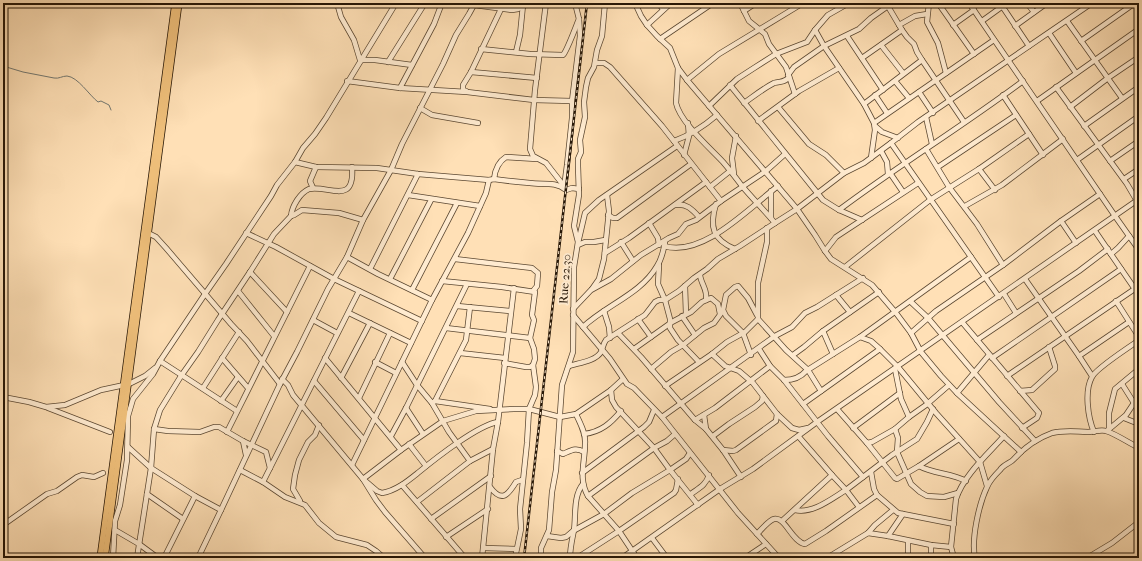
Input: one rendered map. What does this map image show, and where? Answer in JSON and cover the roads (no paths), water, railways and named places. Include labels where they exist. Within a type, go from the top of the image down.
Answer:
[{"type":"main road","points":[[105,558],[175,3]]},
{"type":"main road","points":[[100,558],[180,3]]},
{"type":"street","points":[[337,3],[341,17],[354,40],[360,60]]},
{"type":"street","points":[[112,558],[116,515],[120,505],[128,447],[128,416],[133,400],[153,374],[271,196],[274,188],[296,162],[303,148],[326,118],[347,81],[396,3]]},
{"type":"street","points":[[388,62],[425,3]]},
{"type":"street","points":[[400,88],[434,24],[442,3]]},
{"type":"street","points":[[446,3],[474,4],[515,10],[523,4],[529,3]]},
{"type":"street","points":[[564,187],[580,36],[580,19],[575,3]]},
{"type":"street","name":"Rue 22.30","points":[[541,558],[541,548],[547,536],[556,470],[562,385],[573,352],[574,266],[578,245],[574,226],[579,189],[578,159],[581,152],[580,140],[585,117],[584,102],[586,87],[595,63],[597,50],[603,31],[605,3]]},
{"type":"street","points":[[635,3],[641,16],[660,39],[670,48],[678,68],[687,80],[778,186],[815,234],[824,251],[831,259],[863,278],[879,292],[911,333],[921,352],[949,385],[1021,452]]},
{"type":"street","points":[[658,3],[664,9]]},
{"type":"street","points":[[648,25],[671,3]]},
{"type":"street","points":[[660,39],[712,3]]},
{"type":"street","points":[[740,3],[749,21],[758,30],[765,34],[768,44],[787,68],[795,94]]},
{"type":"street","points":[[744,11],[756,3]]},
{"type":"street","points":[[687,80],[714,57],[803,3]]},
{"type":"street","points":[[709,106],[737,79],[776,54],[807,42],[814,30],[828,15],[849,3]]},
{"type":"street","points":[[929,3],[926,22],[940,48],[946,73]]},
{"type":"street","points":[[938,3],[974,54]]},
{"type":"street","points":[[969,3],[1139,250]]},
{"type":"street","points":[[982,21],[1001,5],[1007,3]]},
{"type":"street","points":[[1027,3],[1034,12]]},
{"type":"street","points":[[1015,26],[1047,3]]},
{"type":"street","points":[[569,366],[590,360],[597,356],[602,349],[603,344],[645,315],[655,302],[665,300],[700,275],[718,259],[797,210],[844,173],[871,158],[932,112],[1067,21],[1086,5],[1092,3]]},
{"type":"street","points":[[1081,41],[1135,3]]},
{"type":"street","points":[[198,558],[281,381],[346,257],[363,220],[391,170],[402,144],[456,36],[474,4]]},
{"type":"street","points":[[516,52],[520,36],[523,4]]},
{"type":"street","points":[[537,160],[533,156],[530,149],[545,4]]},
{"type":"street","points":[[744,103],[774,83],[786,81],[794,67],[824,46],[859,29],[887,4],[902,30],[914,44],[922,60],[964,122]]},
{"type":"street","points":[[1001,5],[1029,46]]},
{"type":"street","points":[[467,92],[463,90],[462,85],[501,9]]},
{"type":"street","points":[[953,25],[974,10]]},
{"type":"street","points":[[899,25],[915,16],[927,14]]},
{"type":"street","points":[[481,49],[540,54],[564,54],[580,19]]},
{"type":"street","points":[[1067,21],[1122,98]]},
{"type":"street","points":[[1037,101],[1139,29]]},
{"type":"street","points":[[814,30],[864,104],[874,125],[882,132],[898,138]]},
{"type":"street","points":[[862,58],[902,30]]},
{"type":"street","points":[[1049,32],[1076,73]]},
{"type":"street","points":[[847,36],[883,90]]},
{"type":"street","points":[[871,158],[874,125],[887,113],[994,40]]},
{"type":"street","points":[[881,45],[903,73]]},
{"type":"street","points":[[1070,107],[1139,57]]},
{"type":"street","points":[[360,60],[412,64]]},
{"type":"street","points":[[864,104],[922,60]]},
{"type":"street","points":[[595,63],[604,63],[610,67],[662,126],[721,201]]},
{"type":"street","points":[[678,68],[676,103],[681,116],[775,223]]},
{"type":"street","points":[[758,121],[795,94],[839,68]]},
{"type":"street","points":[[470,72],[537,78]]},
{"type":"street","points":[[347,81],[400,88],[467,92],[534,100],[572,101]]},
{"type":"street","points":[[895,81],[909,98]]},
{"type":"street","points":[[839,210],[1023,81]]},
{"type":"street","points":[[730,85],[823,200],[828,205],[862,220]]},
{"type":"street","points":[[622,558],[720,489],[741,477],[799,437],[817,422],[921,352],[1138,200],[1056,87]]},
{"type":"street","points":[[1084,126],[1139,87]]},
{"type":"street","points":[[919,92],[932,112]]},
{"type":"street","points":[[875,95],[887,113]]},
{"type":"street","points":[[1003,95],[1043,154]]},
{"type":"street","points":[[778,107],[809,144],[826,155],[844,173]]},
{"type":"street","points":[[420,108],[432,115],[478,123]]},
{"type":"street","points":[[674,141],[689,136],[717,115]]},
{"type":"street","points":[[938,167],[1016,115]]},
{"type":"street","points":[[1077,160],[1139,116]]},
{"type":"street","points":[[926,117],[932,144]]},
{"type":"street","points":[[684,155],[689,136],[688,123]]},
{"type":"street","points":[[845,267],[930,200],[979,169],[1029,134]]},
{"type":"street","points":[[734,175],[732,158],[736,136]]},
{"type":"street","points":[[965,206],[995,190],[1063,139]]},
{"type":"street","points":[[1110,160],[1138,142]]},
{"type":"street","points":[[891,144],[999,297]]},
{"type":"street","points":[[578,245],[585,213],[595,203],[677,146]]},
{"type":"street","points":[[926,149],[949,187],[965,206],[1003,265]]},
{"type":"street","points":[[881,151],[887,162],[889,174],[903,192]]},
{"type":"street","points":[[591,290],[611,279],[633,261],[662,245],[667,239],[678,234],[686,224],[694,221],[742,186],[766,172],[785,154]]},
{"type":"street","points":[[352,465],[432,300],[455,259],[496,168],[506,157],[537,160],[546,163],[564,187]]},
{"type":"street","points":[[296,162],[316,167],[352,167],[418,174],[492,179],[531,184],[551,183],[564,187],[566,190],[572,188],[579,189]]},
{"type":"street","points":[[608,216],[617,218],[691,164]]},
{"type":"street","points":[[313,188],[310,181],[316,167]]},
{"type":"street","points":[[291,216],[294,205],[306,190],[313,188],[335,191],[347,189],[352,179],[352,167]]},
{"type":"street","points":[[979,169],[995,190]]},
{"type":"street","points":[[1124,179],[1139,169]]},
{"type":"street","points":[[710,187],[730,171]]},
{"type":"street","points":[[370,269],[418,174]]},
{"type":"street","points":[[605,252],[629,238],[706,182]]},
{"type":"street","points":[[824,251],[836,237],[918,183]]},
{"type":"street","points":[[662,245],[681,247],[704,241],[715,235],[778,186]]},
{"type":"street","points":[[771,191],[771,218]]},
{"type":"street","points":[[911,333],[928,318],[1100,194]]},
{"type":"street","points":[[573,309],[599,279],[605,252],[609,202],[607,195]]},
{"type":"street","points":[[408,196],[480,206]]},
{"type":"street","points":[[390,280],[431,200]]},
{"type":"street","points":[[412,290],[457,203]]},
{"type":"street","points":[[716,204],[713,219],[715,235],[725,245],[735,249]]},
{"type":"street","points":[[674,206],[682,205],[688,207],[699,217]]},
{"type":"street","points":[[137,558],[151,468],[154,429],[160,410],[268,243],[278,229],[291,216],[301,210],[339,213],[363,220]]},
{"type":"street","points":[[1061,221],[1076,243]]},
{"type":"street","points":[[649,223],[662,245],[658,284],[665,300],[672,332],[700,362]]},
{"type":"street","points":[[666,386],[753,325],[758,317],[758,283],[767,242],[767,228]]},
{"type":"street","points":[[1095,231],[1121,269],[1137,287],[1139,295]]},
{"type":"street","points":[[148,233],[156,237],[251,346],[263,362],[281,381],[288,385],[293,395],[352,465],[381,506],[425,558]]},
{"type":"street","points":[[246,233],[268,243],[334,279],[422,321]]},
{"type":"street","points":[[977,340],[1079,271],[1110,251],[1118,248],[1129,236]]},
{"type":"street","points":[[580,238],[585,242]]},
{"type":"street","points":[[578,245],[585,242],[605,240]]},
{"type":"street","points":[[621,242],[633,261]]},
{"type":"street","points":[[346,257],[432,300]]},
{"type":"street","points":[[784,380],[796,378],[860,337],[896,313],[971,257]]},
{"type":"street","points":[[455,259],[532,268],[538,273],[537,286],[533,291]]},
{"type":"street","points":[[583,327],[623,299],[645,281],[654,272],[660,262]]},
{"type":"street","points":[[227,432],[310,266]]},
{"type":"street","points":[[957,393],[990,356],[1051,317],[1121,269]]},
{"type":"street","points":[[250,272],[287,312]]},
{"type":"street","points":[[700,275],[701,283],[706,293],[706,300]]},
{"type":"street","points":[[662,417],[751,355],[775,336],[792,327],[805,313],[863,278]]},
{"type":"street","points":[[1025,279],[1092,376]]},
{"type":"street","points":[[442,281],[533,291]]},
{"type":"street","points":[[391,436],[467,284]]},
{"type":"street","points":[[685,286],[684,315],[695,336]]},
{"type":"street","points":[[651,369],[666,355],[714,323],[722,312],[726,301],[726,295],[738,286],[746,294],[758,317],[786,350],[808,370],[821,391]]},
{"type":"street","points":[[1008,376],[1137,287]]},
{"type":"street","points":[[482,558],[493,450],[500,410],[507,335],[514,288]]},
{"type":"street","points":[[238,291],[274,336]]},
{"type":"street","points":[[263,482],[359,291]]},
{"type":"street","points":[[515,558],[521,529],[522,480],[527,443],[529,409],[535,395],[536,387],[533,365],[535,359],[534,349],[530,338],[534,320],[532,315],[535,294],[533,291]]},
{"type":"street","points":[[793,355],[823,331],[879,292]]},
{"type":"street","points":[[1004,294],[1016,313]]},
{"type":"street","points":[[836,295],[850,312]]},
{"type":"street","points":[[634,349],[711,298],[718,304],[722,312],[743,333],[751,355]]},
{"type":"street","points":[[1116,301],[1139,336]]},
{"type":"street","points":[[911,302],[928,318],[1022,428],[1036,441]]},
{"type":"street","points":[[456,306],[510,311]]},
{"type":"street","points":[[433,402],[466,340],[470,307]]},
{"type":"street","points":[[604,311],[609,327],[610,338]]},
{"type":"street","points":[[349,313],[411,343]]},
{"type":"street","points":[[573,315],[619,370],[623,379],[662,417],[757,534],[779,558]]},
{"type":"street","points":[[638,319],[651,337]]},
{"type":"street","points":[[313,320],[337,333]]},
{"type":"street","points":[[962,322],[1039,414],[1037,418],[1022,428]]},
{"type":"street","points":[[1079,356],[1129,322]]},
{"type":"street","points":[[341,378],[370,323]]},
{"type":"street","points":[[446,328],[530,338]]},
{"type":"street","points":[[823,331],[833,354]]},
{"type":"street","points":[[202,388],[239,332]]},
{"type":"street","points":[[359,398],[390,333]]},
{"type":"street","points":[[618,333],[634,349],[695,420],[713,436],[741,477]]},
{"type":"street","points":[[860,337],[871,341],[880,349],[980,462],[987,486]]},
{"type":"street","points":[[1094,432],[1087,402],[1092,376],[1139,340]]},
{"type":"street","points":[[1020,391],[1032,390],[1055,369],[1049,347]]},
{"type":"street","points":[[759,349],[770,366],[784,380],[863,477]]},
{"type":"street","points":[[803,404],[880,349]]},
{"type":"street","points":[[460,353],[505,360],[526,367],[533,365]]},
{"type":"street","points":[[712,354],[725,366],[739,371],[751,381],[776,414],[795,430],[810,428]]},
{"type":"street","points":[[222,358],[248,388]]},
{"type":"street","points":[[325,358],[391,436],[401,450]]},
{"type":"street","points":[[376,362],[396,373]]},
{"type":"street","points":[[402,362],[417,385],[433,402],[457,444],[470,461]]},
{"type":"street","points":[[46,407],[65,405],[100,390],[126,385],[145,376],[159,363]]},
{"type":"street","points":[[159,363],[202,388],[237,411]]},
{"type":"street","points":[[695,420],[704,415],[770,366]]},
{"type":"street","points":[[896,368],[900,394],[904,408],[909,417]]},
{"type":"street","points":[[1108,430],[1109,413],[1115,391],[1139,369]]},
{"type":"street","points":[[221,400],[238,377]]},
{"type":"street","points":[[363,479],[423,434],[443,421],[476,411],[529,409],[560,417],[576,414],[611,390],[623,379]]},
{"type":"street","points":[[314,381],[364,440]]},
{"type":"street","points":[[1122,384],[1134,403]]},
{"type":"street","points":[[867,443],[875,441],[895,429],[929,403],[949,385]]},
{"type":"street","points":[[611,390],[612,400],[654,448],[698,505]]},
{"type":"street","points":[[853,428],[900,394]]},
{"type":"street","points":[[3,396],[46,407],[110,432]]},
{"type":"street","points":[[713,436],[757,406],[762,401],[763,396]]},
{"type":"street","points":[[975,558],[973,536],[982,498],[987,486],[1008,462],[1014,460],[1017,455],[1036,441],[1052,433],[1068,431],[1094,432],[1108,430],[1124,418],[1134,403],[1139,399]]},
{"type":"street","points":[[433,402],[500,410]]},
{"type":"street","points":[[406,408],[423,434]]},
{"type":"street","points":[[837,409],[897,479],[959,439]]},
{"type":"street","points":[[795,510],[802,512],[810,511],[846,490],[917,439],[933,409]]},
{"type":"street","points":[[582,473],[639,431],[649,422],[654,410]]},
{"type":"street","points":[[584,434],[592,433],[604,427],[621,411]]},
{"type":"street","points":[[576,414],[584,434],[585,443],[582,473],[583,484],[588,496],[619,531],[637,558]]},
{"type":"street","points":[[723,450],[736,450],[776,421],[776,414]]},
{"type":"street","points":[[704,415],[706,429]]},
{"type":"street","points":[[1124,418],[1139,424]]},
{"type":"street","points":[[363,479],[377,491],[382,493],[402,484],[481,428],[498,422]]},
{"type":"street","points":[[300,502],[294,489],[295,475],[299,460],[308,442],[315,435],[319,425]]},
{"type":"street","points":[[154,429],[200,432],[214,427],[219,427],[243,442],[266,452],[270,468]]},
{"type":"street","points":[[895,429],[898,438],[897,452],[911,484],[927,496],[944,497],[958,493]]},
{"type":"street","points":[[1108,430],[1139,448]]},
{"type":"street","points":[[588,496],[675,434]]},
{"type":"street","points":[[954,558],[951,547],[956,499],[958,493],[980,462],[1004,436]]},
{"type":"street","points":[[799,437],[859,507]]},
{"type":"street","points":[[243,442],[246,456]]},
{"type":"street","points":[[410,444],[426,466]]},
{"type":"street","points":[[128,447],[151,468],[195,496],[221,510]]},
{"type":"street","points":[[557,451],[564,454],[570,450],[577,449],[584,452]]},
{"type":"street","points":[[417,502],[470,461],[493,450]]},
{"type":"street","points":[[547,536],[560,538],[566,537],[604,514],[632,493],[670,470],[686,459],[690,453]]},
{"type":"street","points":[[919,466],[930,472],[955,476],[966,481]]},
{"type":"street","points":[[240,470],[263,482],[285,497],[300,502],[308,507],[319,522],[336,537],[367,546],[384,558]]},
{"type":"street","points":[[871,472],[874,489],[877,495],[893,510],[898,513],[954,524]]},
{"type":"street","points":[[3,525],[47,494],[57,491],[77,476],[94,477],[103,473]]},
{"type":"street","points":[[691,494],[704,485],[709,475]]},
{"type":"street","points":[[782,521],[832,475]]},
{"type":"street","points":[[431,519],[491,476]]},
{"type":"street","points":[[578,558],[674,493],[678,479]]},
{"type":"street","points":[[490,487],[498,496],[501,496],[510,492],[516,482],[522,480]]},
{"type":"street","points":[[402,484],[465,558]]},
{"type":"street","points":[[570,558],[571,539],[574,531],[578,493],[583,484]]},
{"type":"street","points":[[147,494],[183,519]]},
{"type":"street","points":[[757,534],[769,521],[774,519],[782,521],[796,538],[804,544],[815,539],[877,495]]},
{"type":"street","points":[[164,558],[195,496]]},
{"type":"street","points":[[446,537],[488,509]]},
{"type":"street","points":[[827,558],[868,533],[893,510]]},
{"type":"street","points":[[888,536],[903,514]]},
{"type":"street","points":[[1087,558],[1107,546],[1139,522]]},
{"type":"street","points":[[115,530],[139,544],[158,558]]},
{"type":"street","points":[[868,533],[931,545],[951,547]]},
{"type":"street","points":[[652,538],[667,558]]},
{"type":"street","points":[[908,541],[908,558]]},
{"type":"street","points":[[746,558],[766,544]]},
{"type":"street","points":[[931,545],[931,558]]},
{"type":"street","points":[[484,548],[516,549]]},
{"type":"street","points":[[1095,553],[1097,558]]},
{"type":"waterway","points":[[3,66],[23,72],[54,78],[67,76],[71,77],[98,102],[101,101],[109,105],[111,110]]},
{"type":"railway","points":[[524,558],[587,3]]}]
